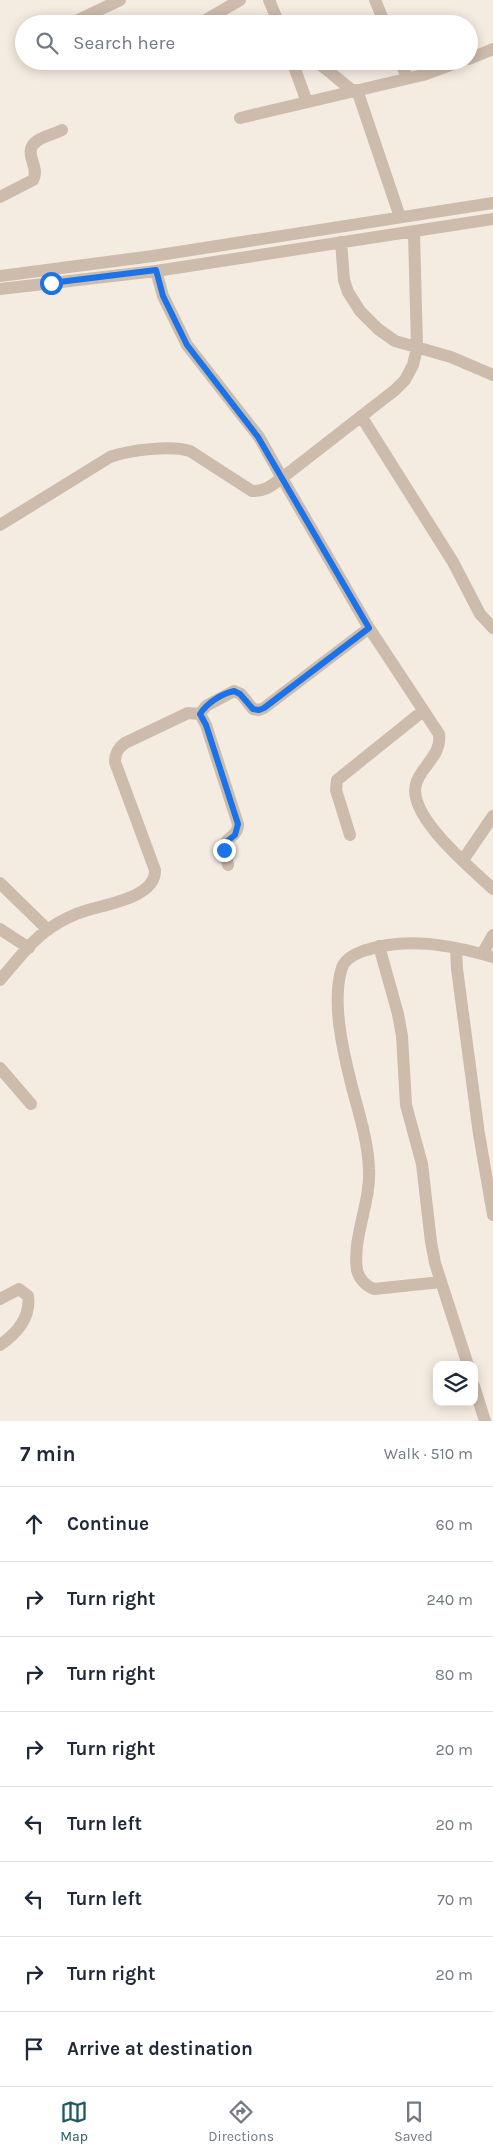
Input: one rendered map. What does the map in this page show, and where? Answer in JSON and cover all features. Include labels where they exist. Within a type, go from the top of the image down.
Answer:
[{"type":"street","points":[[89,15],[120,0]]},
{"type":"street","points":[[214,15],[240,0]]},
{"type":"street","points":[[269,0],[275,15]]},
{"type":"street","points":[[375,0],[381,15]]},
{"type":"street","points":[[478,54],[493,48]]},
{"type":"street","points":[[295,70],[307,102]]},
{"type":"street","points":[[328,70],[355,90],[400,217]]},
{"type":"street","points":[[404,70],[407,78]]},
{"type":"street","points":[[240,118],[407,78],[433,70]]},
{"type":"street","points":[[0,197],[33,180],[36,175],[36,169],[30,154],[30,148],[39,140],[62,130]]},
{"type":"street","points":[[0,276],[153,256],[493,203]]},
{"type":"street","points":[[0,290],[156,270],[493,219]]},
{"type":"street","points":[[0,524],[110,457],[124,452],[179,448],[190,451],[252,491],[260,492],[269,488],[405,380],[413,365],[417,348],[414,232]]},
{"type":"street","points":[[341,242],[344,280],[348,292],[360,311],[378,329],[395,341],[451,357],[493,375]]},
{"type":"street","points":[[156,270],[163,296],[187,345],[258,437],[369,628],[422,711],[439,734],[440,741],[437,750],[416,782],[414,794],[419,809],[430,825],[493,889]]},
{"type":"street","points":[[361,416],[453,562],[480,614],[493,628]]},
{"type":"street","points":[[200,714],[206,706],[234,691],[240,694],[253,709],[259,710],[264,708],[369,628]]},
{"type":"street","points":[[350,835],[336,790],[337,780],[422,711]]},
{"type":"street","points":[[0,980],[48,930],[67,918],[122,900],[147,888],[152,883],[155,877],[155,870],[115,762],[115,754],[125,743],[188,713],[200,714]]},
{"type":"street","points":[[200,714],[206,725],[238,824],[235,835],[226,842],[224,847],[228,865]]},
{"type":"street","points":[[463,860],[493,816]]},
{"type":"street","points":[[0,883],[48,930]]},
{"type":"street","points":[[0,929],[29,948]]},
{"type":"street","points":[[441,1282],[374,1289],[367,1286],[358,1272],[358,1246],[370,1182],[369,1159],[342,1040],[338,999],[341,970],[344,963],[356,954],[379,946],[418,942],[487,955],[493,935]]},
{"type":"street","points":[[379,946],[398,1014],[402,1036],[406,1105],[422,1164],[430,1242],[467,1361]]},
{"type":"street","points":[[456,948],[457,969],[479,1134],[493,1215]]},
{"type":"street","points":[[0,1068],[31,1104]]},
{"type":"street","points":[[0,1299],[19,1289],[28,1296],[29,1304],[22,1325],[15,1334],[0,1345]]},
{"type":"street","points":[[478,1399],[485,1421]]},
{"type":"route","points":[[51,283],[156,270],[163,296],[172,318],[187,345],[258,437],[369,628],[264,708],[259,710],[253,709],[240,694],[234,691],[228,692],[212,701],[202,710],[200,714],[206,725],[238,824],[238,830],[226,842],[224,850]]}]
